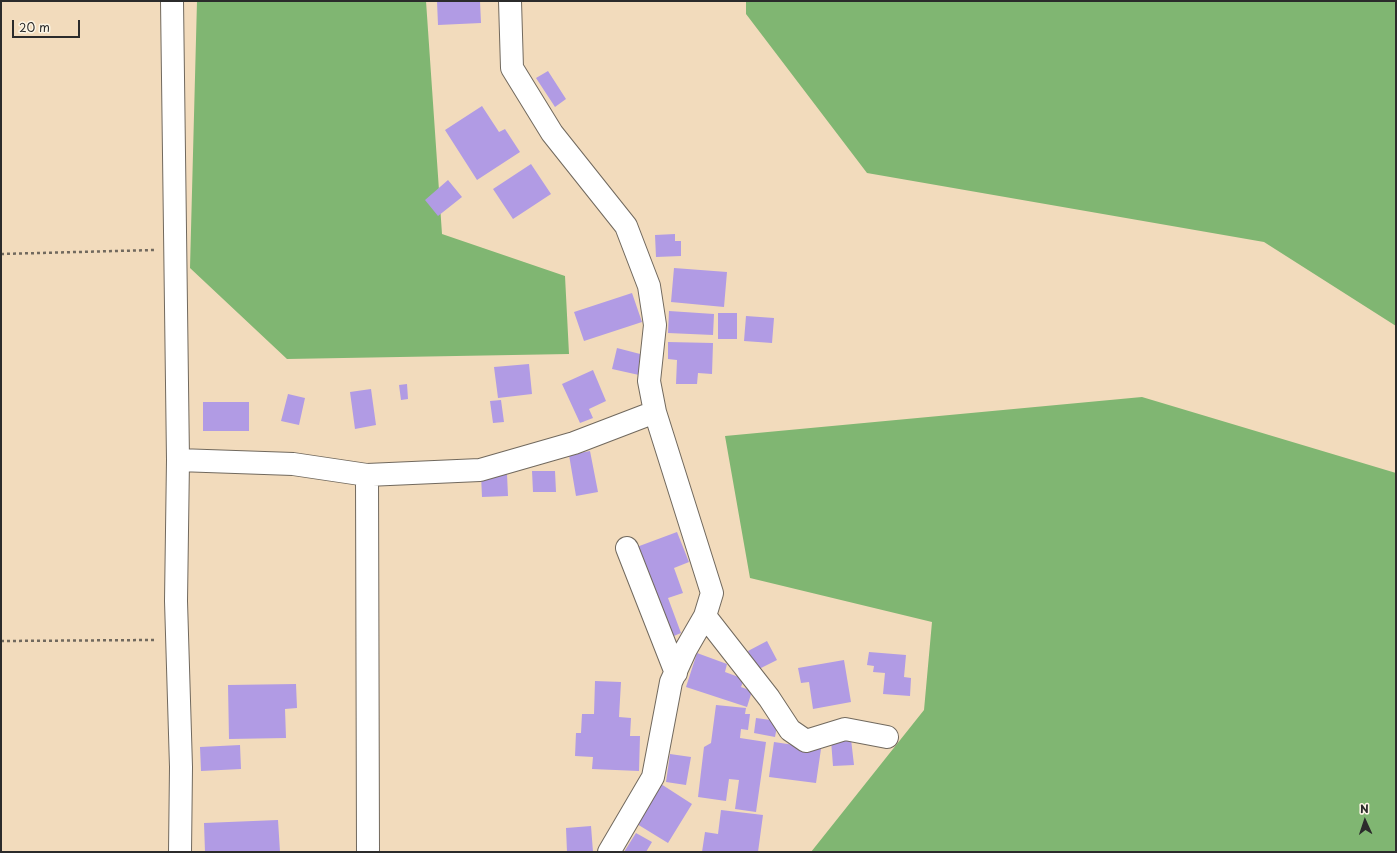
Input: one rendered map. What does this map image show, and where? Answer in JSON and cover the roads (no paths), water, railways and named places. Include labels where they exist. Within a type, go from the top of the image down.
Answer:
[{"type":"street","points":[[172,1],[174,250],[178,460],[177,640],[181,767],[180,852]]},
{"type":"street","points":[[510,1],[512,68],[552,133],[626,226],[649,286],[655,324],[649,382],[655,412],[712,593],[705,616],[671,682],[654,777],[609,852]]},
{"type":"street","points":[[178,460],[292,464],[367,475],[480,470],[574,443],[655,412]]},
{"type":"street","points":[[367,475],[368,852]]},
{"type":"street","points":[[628,548],[676,673]]},
{"type":"street","points":[[705,616],[769,698],[790,730],[795,734],[806,741],[845,729],[887,737]]}]
